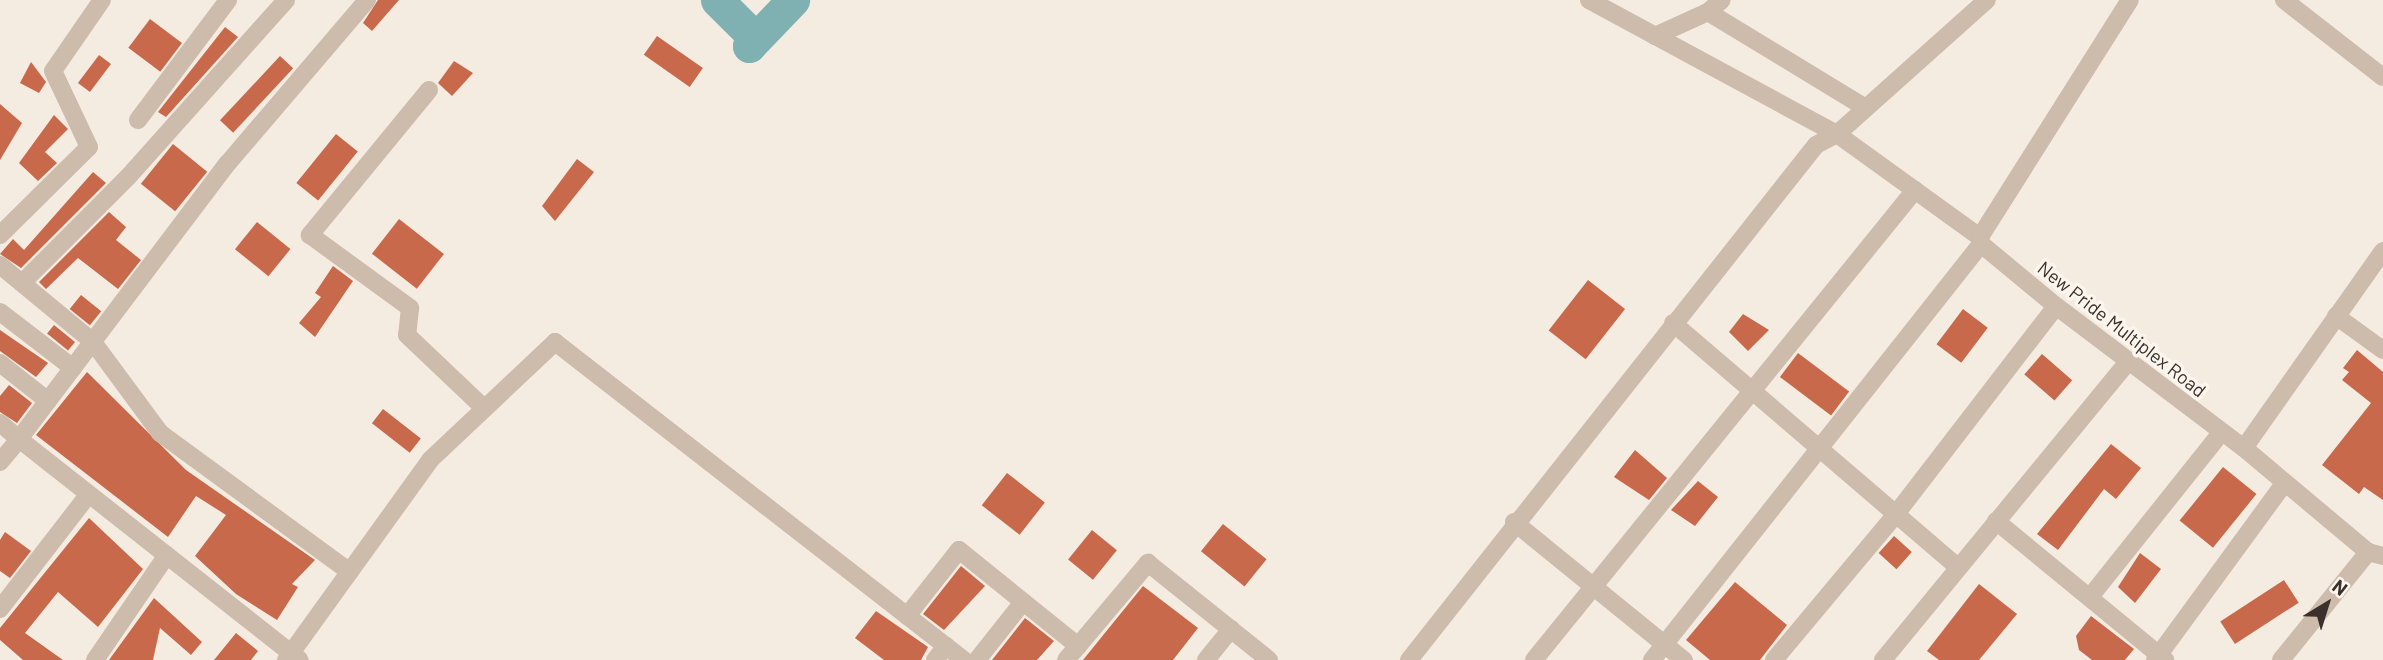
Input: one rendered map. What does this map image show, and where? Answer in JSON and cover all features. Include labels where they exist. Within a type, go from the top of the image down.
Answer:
[{"type":"street","points":[[0,235],[89,147],[53,71],[102,0]]},
{"type":"street","points":[[138,120],[228,0]]},
{"type":"street","points":[[22,283],[128,177],[286,0]]},
{"type":"street","points":[[0,462],[228,163],[367,0]]},
{"type":"street","name":"New Pride Multiplex Road","points":[[1589,0],[1837,134],[1980,240],[2056,306],[2244,448],[2283,485],[2375,554]]},
{"type":"street","points":[[1655,36],[1708,12],[1722,0]]},
{"type":"street","points":[[1409,660],[1514,522],[1816,145],[1837,134],[1987,0]]},
{"type":"street","points":[[1652,660],[1820,449],[1980,240],[2130,0]]},
{"type":"street","points":[[2284,0],[2383,77]]},
{"type":"street","points":[[1708,12],[1866,108]]},
{"type":"street","points":[[429,90],[310,235],[410,308],[407,335],[484,408]]},
{"type":"street","points":[[1534,660],[1915,190]]},
{"type":"street","points":[[2244,448],[2383,251]]},
{"type":"street","points":[[0,265],[93,342],[159,433],[349,572]]},
{"type":"street","points":[[1774,660],[1896,513],[2056,306]]},
{"type":"street","points":[[0,312],[73,368]]},
{"type":"street","points":[[2336,316],[2383,350]]},
{"type":"street","points":[[1673,323],[1958,567]]},
{"type":"street","points":[[0,423],[292,658],[349,572],[430,460],[555,342],[907,616],[941,653],[964,660]]},
{"type":"street","points":[[1883,660],[2128,362]]},
{"type":"street","points":[[0,363],[48,401]]},
{"type":"street","points":[[2090,597],[2221,433]]},
{"type":"street","points":[[1996,521],[2160,658],[2283,485]]},
{"type":"street","points":[[0,610],[89,494]]},
{"type":"street","points":[[1514,522],[1684,660]]},
{"type":"street","points":[[907,616],[959,550],[1023,602],[1072,653],[1148,563],[1269,660]]},
{"type":"street","points":[[2281,660],[2375,554]]},
{"type":"street","points":[[95,660],[167,555]]},
{"type":"street","points":[[0,579],[13,593]]},
{"type":"street","points":[[977,660],[1023,602]]},
{"type":"street","points":[[1206,660],[1231,629]]},
{"type":"building","points":[[378,0],[399,0],[372,31],[363,23]]},
{"type":"building","points":[[150,19],[182,43],[160,72],[128,48]]},
{"type":"building","points":[[225,27],[238,37],[166,117],[158,112]]},
{"type":"building","points":[[657,36],[703,68],[690,87],[644,55]]},
{"type":"building","points":[[99,55],[111,64],[90,92],[78,83]]},
{"type":"building","points":[[280,56],[293,68],[233,133],[220,120]]},
{"type":"building","points":[[454,61],[473,73],[452,96],[438,83]]},
{"type":"building","points":[[31,62],[46,82],[39,93],[20,83]]},
{"type":"building","points":[[0,104],[22,123],[0,160]]},
{"type":"building","points":[[54,115],[68,129],[45,152],[57,163],[38,181],[19,163]]},
{"type":"building","points":[[336,134],[358,152],[318,201],[296,183]]},
{"type":"building","points":[[173,144],[207,172],[175,211],[141,184]]},
{"type":"building","points":[[577,159],[594,172],[555,221],[542,206]]},
{"type":"building","points":[[93,172],[106,183],[21,268],[0,254],[13,239],[24,250]]},
{"type":"building","points":[[109,212],[126,227],[116,240],[141,260],[118,289],[78,258],[46,289],[39,282]]},
{"type":"building","points":[[399,219],[444,254],[417,289],[372,254]]},
{"type":"building","points":[[257,222],[290,249],[268,276],[235,249]]},
{"type":"building","points":[[333,266],[353,281],[315,337],[299,323],[321,297],[315,293]]},
{"type":"building","points":[[1588,280],[1625,309],[1586,359],[1549,330]]},
{"type":"building","points":[[81,295],[101,311],[90,325],[70,309]]},
{"type":"building","points":[[1963,309],[1988,328],[1961,363],[1937,344]]},
{"type":"building","points":[[1743,314],[1769,330],[1748,351],[1729,332]]},
{"type":"building","points":[[54,325],[75,342],[68,351],[47,334]]},
{"type":"building","points":[[0,330],[48,363],[36,377],[0,351]]},
{"type":"building","points":[[2357,350],[2383,372],[2383,500],[2364,487],[2359,494],[2322,465],[2371,403],[2342,380],[2349,372],[2343,368]]},
{"type":"building","points":[[1798,353],[1849,392],[1831,415],[1780,377]]},
{"type":"building","points":[[2042,354],[2072,380],[2054,401],[2024,374]]},
{"type":"building","points":[[87,372],[186,470],[315,560],[292,584],[298,587],[277,620],[236,594],[195,556],[226,515],[196,496],[168,537],[36,435]]},
{"type":"building","points":[[9,385],[32,403],[17,423],[0,412],[0,396]]},
{"type":"building","points":[[383,409],[421,439],[410,453],[372,423]]},
{"type":"building","points":[[2111,444],[2141,468],[2116,499],[2104,489],[2058,550],[2037,534]]},
{"type":"building","points":[[1635,450],[1667,478],[1649,500],[1614,477]]},
{"type":"building","points":[[2223,467],[2256,494],[2213,548],[2180,521]]},
{"type":"building","points":[[1007,473],[1045,503],[1020,535],[982,505]]},
{"type":"building","points":[[1698,481],[1718,497],[1695,526],[1671,510]]},
{"type":"building","points":[[89,518],[143,569],[98,627],[58,592],[25,633],[63,660],[23,660],[0,640],[0,628]]},
{"type":"building","points":[[1223,524],[1267,559],[1244,586],[1201,551]]},
{"type":"building","points":[[1092,530],[1117,550],[1093,580],[1068,560]]},
{"type":"building","points":[[5,532],[31,551],[10,578],[0,571],[0,540]]},
{"type":"building","points":[[1894,536],[1912,552],[1896,569],[1879,553]]},
{"type":"building","points":[[2140,553],[2161,569],[2135,603],[2118,587]]},
{"type":"building","points":[[961,566],[985,586],[944,630],[923,614]]},
{"type":"building","points":[[2284,580],[2299,603],[2235,644],[2220,621]]},
{"type":"building","points":[[1735,582],[1787,625],[1760,660],[1710,660],[1686,640]]},
{"type":"building","points":[[1979,584],[2017,614],[1979,660],[1939,660],[1927,651]]},
{"type":"building","points":[[1143,586],[1198,628],[1173,660],[1083,660]]},
{"type":"building","points":[[154,598],[202,642],[191,655],[160,628],[153,660],[109,660]]},
{"type":"building","points":[[876,611],[928,647],[921,660],[884,660],[855,638]]},
{"type":"building","points":[[2091,616],[2134,649],[2125,660],[2092,660],[2079,650],[2076,636]]},
{"type":"building","points":[[1025,618],[1054,641],[1037,660],[992,660]]},
{"type":"building","points":[[236,633],[258,651],[251,660],[214,660]]},
{"type":"waterway","points":[[717,0],[751,34],[749,46],[793,0]]}]
